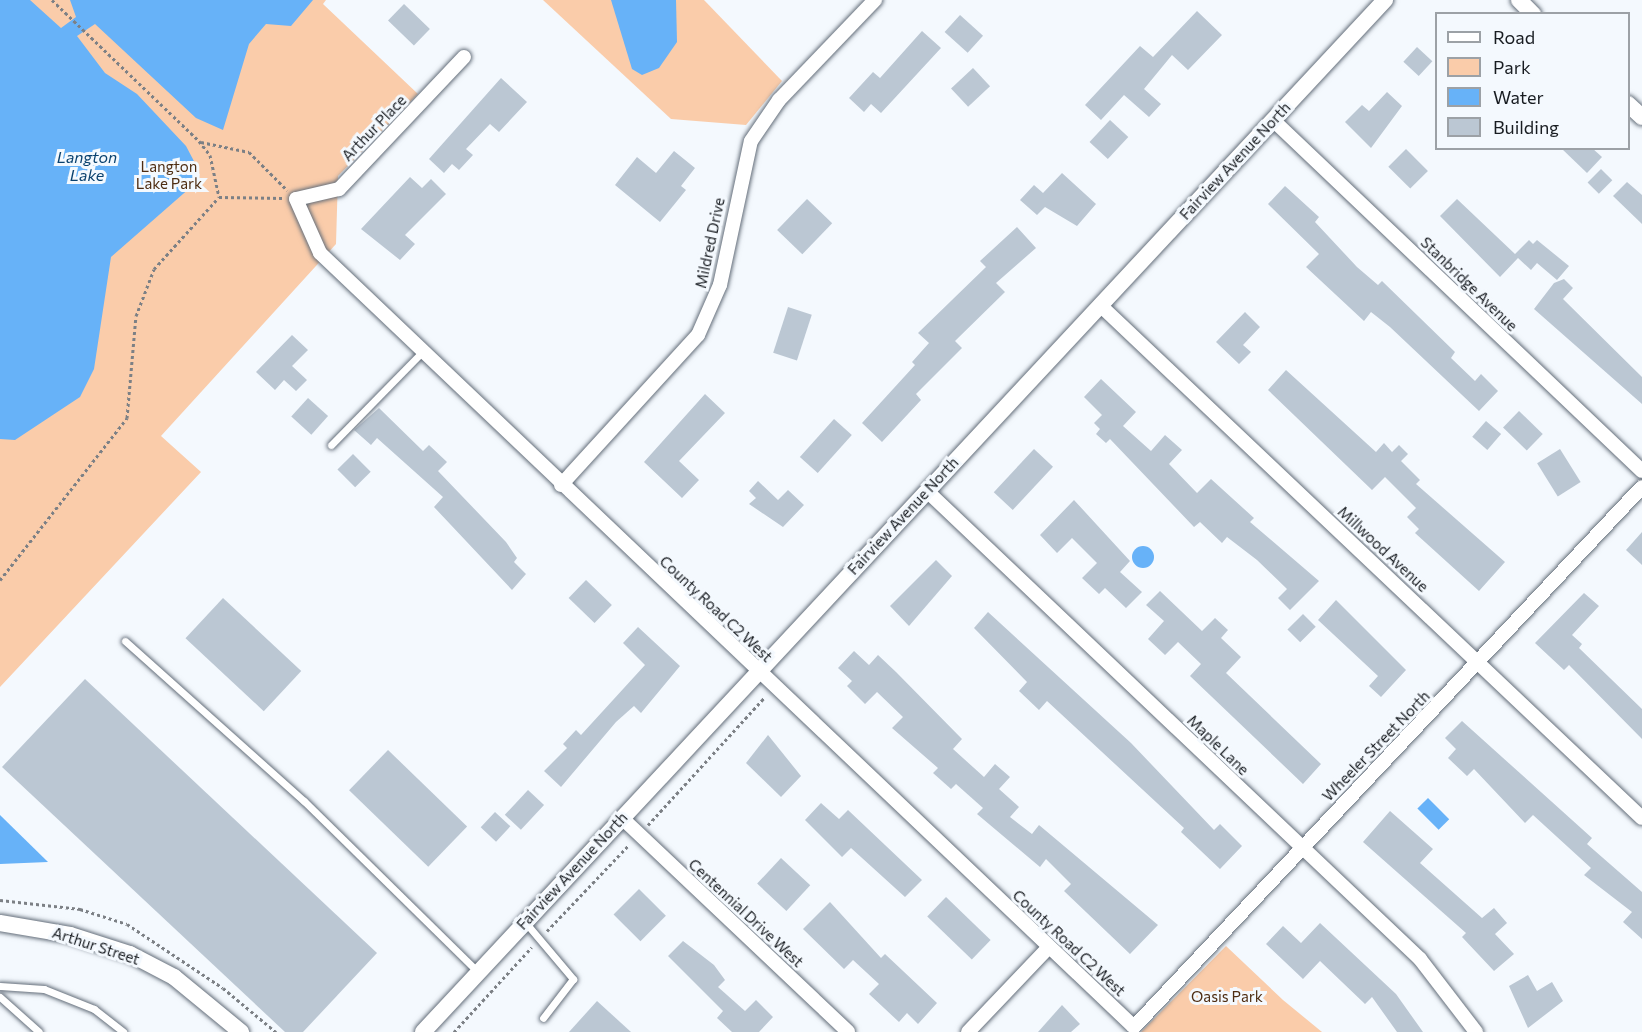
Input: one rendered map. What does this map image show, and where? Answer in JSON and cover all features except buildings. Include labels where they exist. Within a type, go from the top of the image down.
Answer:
[{"type":"street","name":"Mildred Drive","points":[[561,485],[698,335],[720,285],[751,141],[779,100],[874,0]]},
{"type":"street","name":"Fairview Avenue North","points":[[423,1032],[1385,0]]},
{"type":"street","points":[[1519,0],[1531,12]]},
{"type":"street","name":"Arthur Place","points":[[296,199],[339,189],[464,57]]},
{"type":"street","points":[[1630,105],[1642,117]]},
{"type":"street","name":"Stanbridge Avenue","points":[[1273,120],[1642,471]]},
{"type":"street","name":"County Road C2 West","points":[[296,199],[320,253],[561,485],[1134,1027]]},
{"type":"street","name":"Millwood Avenue","points":[[1100,305],[1642,818]]},
{"type":"street","name":"Wheeler Street North","points":[[1134,1027],[1642,487]]},
{"type":"street","name":"Maple Lane","points":[[927,491],[1420,959],[1476,1032]]},
{"type":"street","name":"Centennial Drive West","points":[[622,818],[848,1032]]},
{"type":"street","name":"Arthur Street","points":[[0,923],[70,935],[130,954],[174,977],[241,1032]]},
{"type":"street","points":[[968,1032],[1049,947]]},
{"type":"lane","points":[[332,445],[422,352]]},
{"type":"lane","points":[[125,641],[304,801],[478,972]]},
{"type":"lane","points":[[525,922],[573,979],[543,1018]]},
{"type":"lane","points":[[0,986],[44,989],[94,1009],[123,1032]]},
{"type":"lane","points":[[0,997],[39,1032]]},
{"type":"path","points":[[52,0],[199,141],[210,155],[219,197]]},
{"type":"path","points":[[199,141],[249,152],[296,199]]},
{"type":"path","points":[[0,580],[127,418],[141,291],[168,250],[219,197],[296,199]]},
{"type":"path","points":[[454,1032],[774,687]]},
{"type":"green space","name":"Langton Lake Park","points":[[0,0],[326,0],[323,4],[418,94],[338,176],[336,244],[161,436],[201,472],[0,687]]},
{"type":"green space","points":[[543,0],[704,0],[782,81],[746,125],[671,119]]},
{"type":"green space","name":"Oasis Park","points":[[1226,946],[1283,1000],[1322,1032],[1141,1032]]},
{"type":"water","name":"Langton Lake","points":[[0,0],[30,0],[61,28],[76,17],[70,0],[313,0],[291,26],[266,24],[249,44],[223,130],[196,118],[95,24],[77,36],[105,73],[137,94],[186,146],[196,165],[191,187],[111,257],[94,369],[80,397],[15,440],[0,439]]},
{"type":"water","points":[[611,0],[676,0],[677,42],[659,68],[642,75],[632,69]]},
{"type":"water","points":[[1143,546],[1151,549],[1154,557],[1151,565],[1143,568],[1135,565],[1132,557],[1135,549]]},
{"type":"water","points":[[1428,798],[1449,819],[1439,830],[1417,809]]},
{"type":"water","points":[[0,815],[48,862],[0,864]]}]
